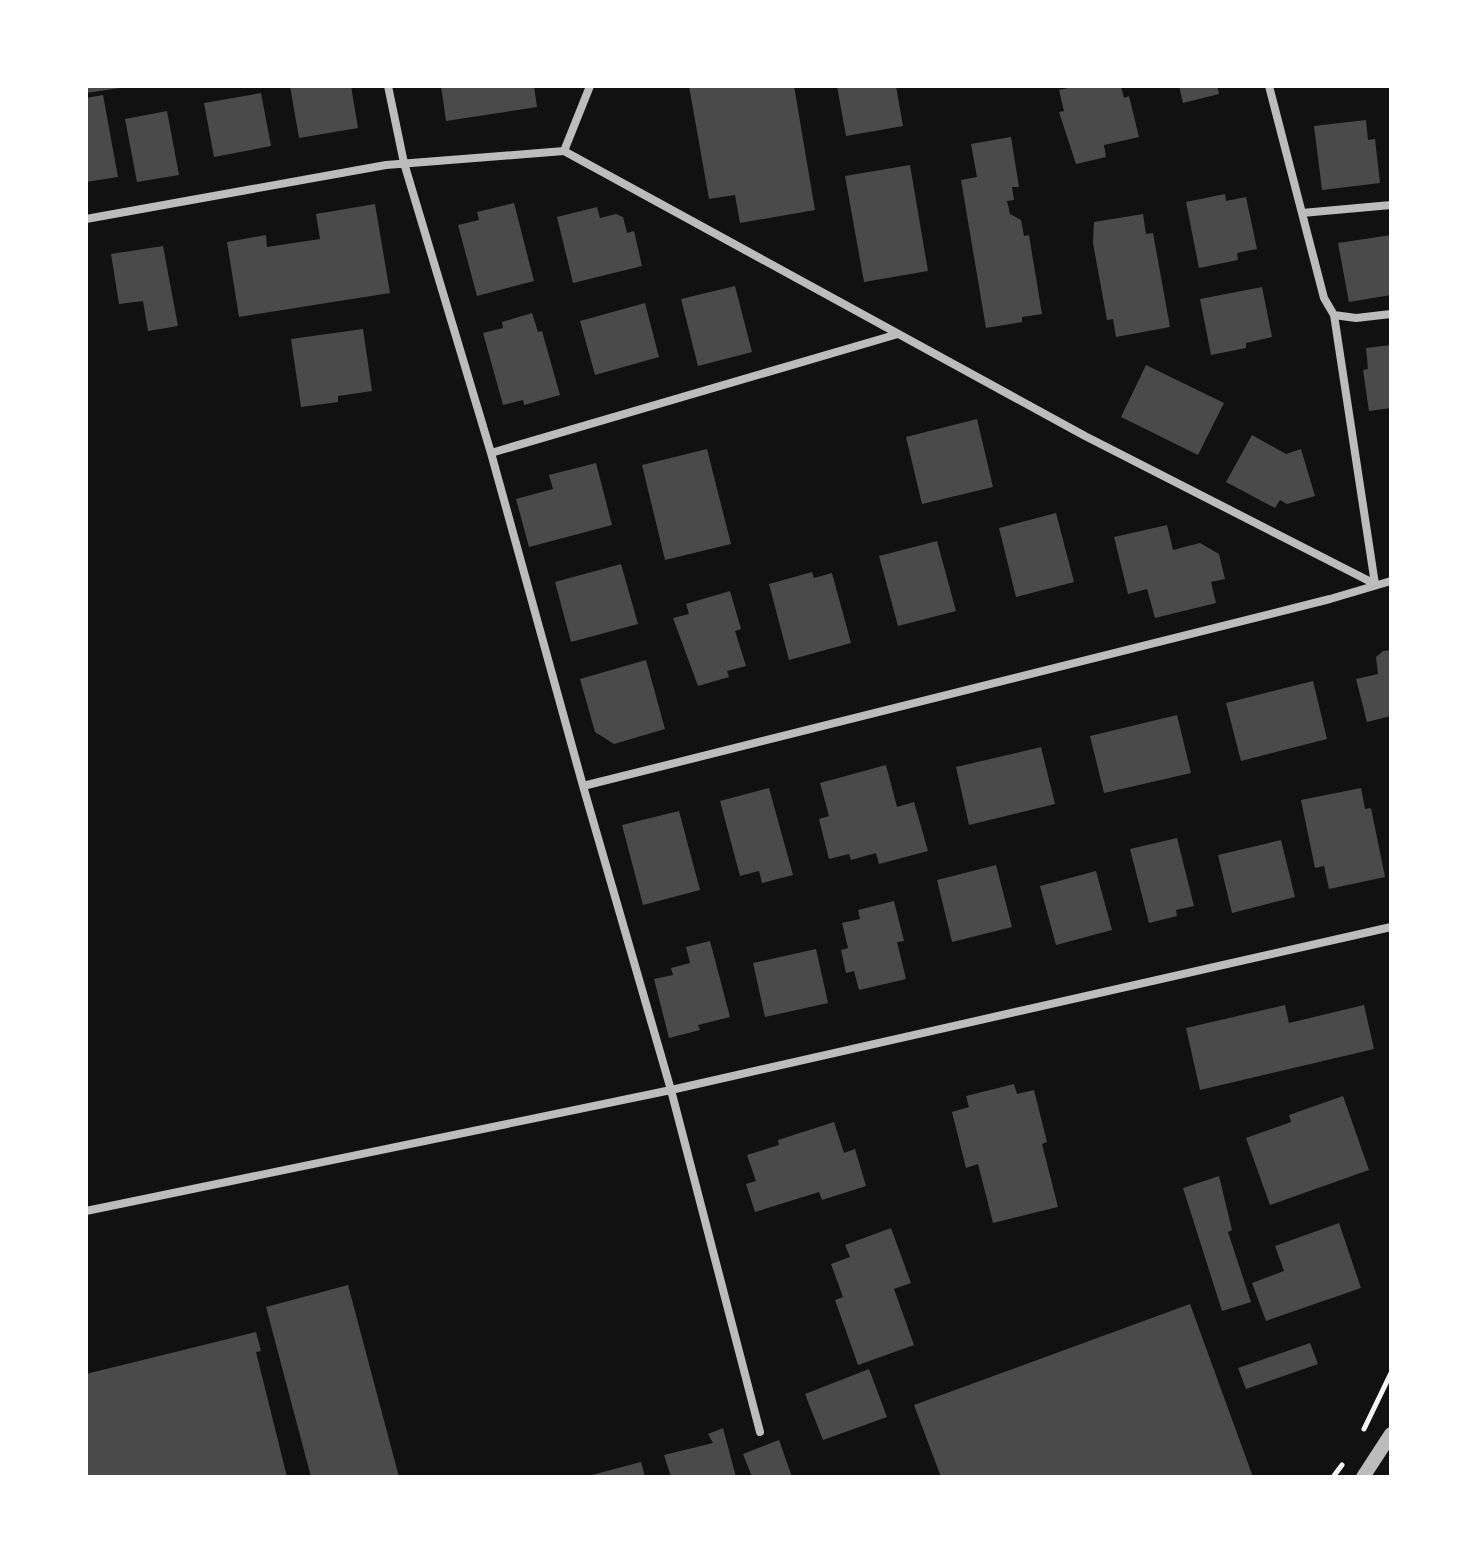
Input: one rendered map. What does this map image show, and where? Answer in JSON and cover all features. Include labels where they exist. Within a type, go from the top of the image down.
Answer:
[{"type":"street","points":[[388,86],[404,163],[491,453],[671,1090],[760,1432]]},
{"type":"street","points":[[564,151],[590,86]]},
{"type":"street","points":[[1269,86],[1324,298],[1334,315],[1375,584]]},
{"type":"street","points":[[86,219],[404,163],[564,151],[1085,436],[1375,584]]},
{"type":"street","points":[[1302,213],[1391,205]]},
{"type":"street","points":[[1334,315],[1356,318],[1391,314]]},
{"type":"street","points":[[491,453],[898,334]]},
{"type":"street","points":[[583,786],[1330,599],[1391,581]]},
{"type":"street","points":[[86,1211],[671,1090],[1391,927]]},
{"type":"street","points":[[1363,1477],[1391,1434]]},
{"type":"path","points":[[1360,1437],[1391,1373]]},
{"type":"path","points":[[1333,1477],[1347,1459]]},
{"type":"building","points":[[86,86],[120,86],[120,88],[86,93]]},
{"type":"building","points":[[290,86],[351,86],[358,128],[299,138]]},
{"type":"building","points":[[441,86],[534,86],[537,107],[446,121]]},
{"type":"building","points":[[689,86],[794,86],[815,210],[740,223],[735,195],[709,199]]},
{"type":"building","points":[[837,86],[896,86],[903,126],[846,136]]},
{"type":"building","points":[[1077,86],[1121,86],[1124,98],[1129,96],[1139,137],[1104,145],[1106,157],[1076,164],[1059,112],[1064,111],[1059,90]]},
{"type":"building","points":[[1179,86],[1217,86],[1219,94],[1183,103]]},
{"type":"building","points":[[261,93],[271,146],[214,157],[204,103]]},
{"type":"building","points":[[103,95],[118,177],[86,182],[86,98]]},
{"type":"building","points":[[167,111],[179,175],[137,182],[125,119]]},
{"type":"building","points":[[1366,120],[1368,140],[1375,139],[1380,183],[1322,190],[1314,126]]},
{"type":"building","points":[[1011,137],[1019,187],[1012,187],[1014,200],[1007,201],[1010,214],[1021,220],[1024,236],[1029,235],[1042,314],[1022,317],[1022,322],[986,328],[961,180],[977,177],[971,144]]},
{"type":"building","points":[[910,165],[928,271],[864,282],[845,176]]},
{"type":"building","points":[[1225,194],[1226,201],[1246,197],[1257,249],[1237,253],[1238,260],[1199,268],[1186,202]]},
{"type":"building","points":[[514,203],[534,281],[477,296],[458,225],[479,220],[477,212]]},
{"type":"building","points":[[375,204],[390,293],[239,317],[227,242],[266,235],[267,247],[320,239],[316,214]]},
{"type":"building","points":[[597,207],[600,218],[616,214],[623,217],[627,233],[634,231],[642,266],[573,283],[557,217]]},
{"type":"building","points":[[1143,214],[1146,234],[1153,233],[1170,327],[1116,337],[1113,319],[1107,320],[1093,243],[1094,222]]},
{"type":"building","points":[[1391,235],[1391,295],[1349,302],[1338,243]]},
{"type":"building","points":[[163,246],[178,326],[148,331],[143,301],[119,304],[111,254]]},
{"type":"building","points":[[735,286],[752,352],[698,366],[681,299]]},
{"type":"building","points":[[1262,287],[1272,337],[1246,343],[1246,348],[1211,355],[1200,299]]},
{"type":"building","points":[[645,303],[659,357],[595,375],[580,321]]},
{"type":"building","points":[[532,313],[538,332],[542,331],[560,395],[524,405],[523,400],[503,405],[483,333],[503,328],[502,322]]},
{"type":"building","points":[[363,329],[372,391],[338,396],[338,402],[301,407],[291,339]]},
{"type":"building","points":[[1391,345],[1391,408],[1369,411],[1363,370],[1368,369],[1366,348]]},
{"type":"building","points":[[1146,365],[1224,403],[1198,455],[1121,417]]},
{"type":"building","points":[[977,419],[993,487],[922,504],[906,437]]},
{"type":"building","points":[[1252,435],[1286,454],[1301,449],[1315,496],[1287,504],[1280,500],[1275,508],[1226,482]]},
{"type":"building","points":[[707,449],[731,544],[665,560],[642,465]]},
{"type":"building","points":[[596,463],[612,525],[529,547],[516,499],[553,489],[549,475]]},
{"type":"building","points":[[1056,513],[1074,582],[1016,597],[999,528]]},
{"type":"building","points":[[1167,525],[1173,550],[1200,543],[1219,554],[1225,579],[1211,582],[1216,603],[1155,618],[1147,589],[1128,594],[1114,537]]},
{"type":"building","points":[[937,541],[956,611],[898,626],[879,556]]},
{"type":"building","points":[[621,564],[638,624],[571,642],[555,582]]},
{"type":"building","points":[[812,572],[814,578],[832,573],[851,643],[789,660],[769,584]]},
{"type":"building","points":[[730,591],[741,629],[735,631],[746,666],[727,671],[729,677],[698,686],[673,618],[689,614],[686,604]]},
{"type":"building","points":[[1391,650],[1391,716],[1367,722],[1356,679],[1378,674],[1376,657],[1383,651]]},
{"type":"building","points":[[646,660],[665,729],[614,744],[595,732],[580,679]]},
{"type":"building","points":[[1313,681],[1327,739],[1241,761],[1226,703]]},
{"type":"building","points":[[1177,715],[1191,773],[1104,793],[1090,736]]},
{"type":"building","points":[[1041,747],[1055,804],[969,825],[956,767]]},
{"type":"building","points":[[886,765],[897,807],[914,802],[928,851],[879,864],[876,853],[851,860],[849,854],[829,859],[819,819],[829,816],[820,783]]},
{"type":"building","points":[[769,788],[793,875],[762,883],[759,871],[740,876],[720,801]]},
{"type":"building","points":[[1361,788],[1365,809],[1371,808],[1385,877],[1329,889],[1324,866],[1315,868],[1301,800]]},
{"type":"building","points":[[679,811],[700,890],[643,905],[622,825]]},
{"type":"building","points":[[1177,838],[1194,906],[1176,910],[1177,916],[1149,923],[1130,849]]},
{"type":"building","points":[[1281,840],[1295,897],[1232,913],[1218,855]]},
{"type":"building","points":[[996,865],[1012,927],[952,942],[937,880]]},
{"type":"building","points":[[1096,871],[1112,930],[1056,945],[1040,886]]},
{"type":"building","points":[[894,901],[904,941],[897,942],[906,979],[859,990],[854,971],[846,973],[841,950],[848,948],[842,923],[860,919],[858,910]]},
{"type":"building","points":[[710,941],[730,1017],[698,1025],[700,1030],[669,1038],[654,979],[673,975],[671,968],[690,963],[686,947]]},
{"type":"building","points":[[816,949],[828,1003],[765,1017],[753,963]]},
{"type":"building","points":[[1285,1005],[1289,1023],[1364,1005],[1374,1049],[1200,1090],[1186,1028]]},
{"type":"building","points":[[1014,1084],[1017,1094],[1034,1090],[1047,1142],[1042,1144],[1058,1207],[993,1223],[978,1164],[966,1168],[952,1112],[969,1107],[966,1096]]},
{"type":"building","points":[[1343,1096],[1369,1170],[1270,1205],[1246,1138],[1291,1122],[1289,1115]]},
{"type":"building","points":[[834,1122],[844,1153],[855,1149],[866,1186],[822,1200],[819,1192],[755,1212],[746,1184],[756,1181],[747,1155],[779,1145],[778,1140]]},
{"type":"building","points":[[1219,1176],[1232,1230],[1228,1232],[1251,1302],[1222,1311],[1183,1188]]},
{"type":"building","points":[[1339,1223],[1361,1288],[1266,1321],[1252,1283],[1284,1271],[1275,1246]]},
{"type":"building","points":[[891,1228],[911,1283],[894,1289],[914,1345],[858,1365],[835,1300],[843,1297],[831,1264],[850,1257],[845,1245]]},
{"type":"building","points":[[348,1285],[399,1477],[311,1477],[266,1307]]},
{"type":"building","points":[[1190,1304],[1253,1477],[941,1477],[914,1405]]},
{"type":"building","points":[[256,1332],[261,1351],[256,1352],[287,1477],[86,1477],[86,1374]]},
{"type":"building","points":[[1310,1343],[1318,1364],[1246,1389],[1238,1368]]},
{"type":"building","points":[[869,1369],[887,1417],[823,1440],[805,1394]]},
{"type":"building","points":[[723,1428],[736,1477],[671,1477],[664,1455],[713,1443],[708,1434]]},
{"type":"building","points":[[779,1440],[792,1477],[752,1477],[743,1454]]},
{"type":"building","points":[[641,1462],[645,1477],[588,1477],[588,1476]]}]
